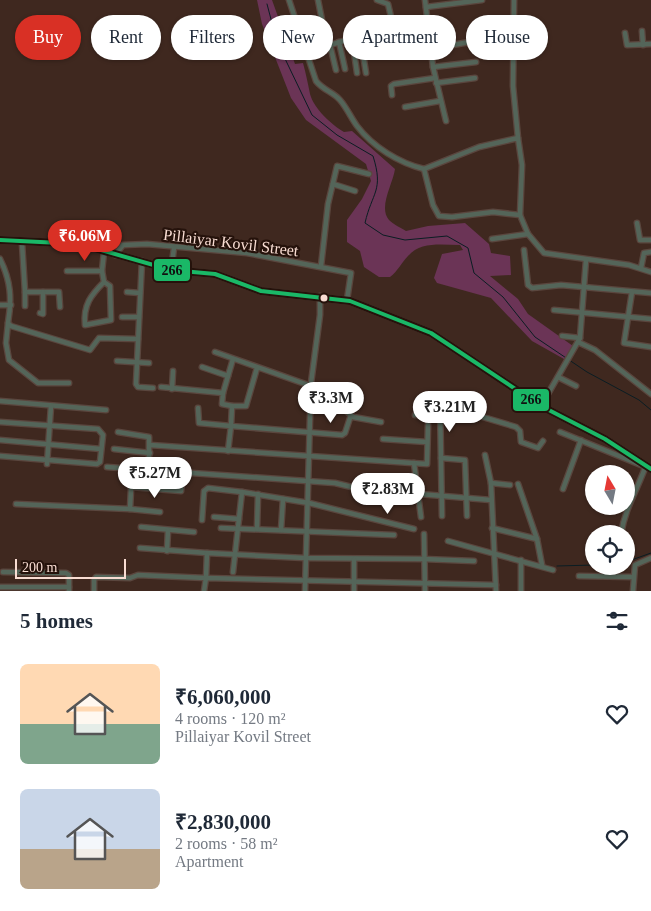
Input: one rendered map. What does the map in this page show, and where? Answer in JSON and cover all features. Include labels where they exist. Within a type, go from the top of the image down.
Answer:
[{"type":"main road","points":[[0,240],[22,243],[80,244],[171,270],[215,274],[261,291],[347,300],[431,333],[541,406],[605,438],[648,466]]},
{"type":"street","points":[[289,0],[294,15]]},
{"type":"street","points":[[318,0],[321,15]]},
{"type":"street","points":[[377,0],[388,4],[391,15]]},
{"type":"street","points":[[425,0],[427,15]]},
{"type":"street","points":[[426,7],[482,0]]},
{"type":"street","points":[[514,0],[513,86],[522,165],[520,214],[528,234],[544,254],[641,268],[651,272]]},
{"type":"street","points":[[642,31],[643,45]]},
{"type":"street","points":[[625,33],[628,45],[651,44]]},
{"type":"street","points":[[333,44],[343,41]]},
{"type":"street","points":[[339,42],[345,69]]},
{"type":"street","points":[[333,58],[336,70]]},
{"type":"street","points":[[309,60],[316,81],[321,87],[338,98],[365,135],[396,160],[407,165],[424,169],[479,147],[518,138]]},
{"type":"street","points":[[355,60],[357,73]]},
{"type":"street","points":[[364,60],[366,73]]},
{"type":"street","points":[[432,60],[446,121]]},
{"type":"street","points":[[433,67],[476,62]]},
{"type":"street","points":[[392,95],[390,86],[394,84],[475,78]]},
{"type":"street","points":[[405,107],[440,101]]},
{"type":"street","points":[[320,266],[324,228],[339,165],[369,174]]},
{"type":"street","points":[[424,169],[433,205],[439,216],[452,217],[493,212],[520,214]]},
{"type":"street","points":[[333,184],[355,191]]},
{"type":"street","points":[[637,223],[640,240],[651,240]]},
{"type":"street","points":[[492,239],[528,234]]},
{"type":"street","points":[[22,243],[25,306]]},
{"type":"street","name":"Pillaiyar Kovil Street","points":[[115,255],[123,245],[147,244],[174,248],[247,253],[320,266],[351,273],[347,300]]},
{"type":"street","points":[[171,270],[174,248]]},
{"type":"street","points":[[524,250],[530,287],[561,285],[651,293]]},
{"type":"street","points":[[104,252],[102,271],[104,282],[110,286],[111,320],[85,325],[84,314],[90,295],[104,282]]},
{"type":"street","points":[[641,268],[644,253],[651,252]]},
{"type":"street","points":[[0,260],[9,281],[11,305],[6,348],[9,360],[38,383],[69,383]]},
{"type":"street","points":[[541,406],[578,341],[586,260]]},
{"type":"street","points":[[142,261],[137,362],[138,387],[153,388]]},
{"type":"street","points":[[67,271],[102,271]]},
{"type":"street","points":[[25,292],[60,293],[60,307]]},
{"type":"street","points":[[40,313],[43,314],[43,292]]},
{"type":"street","points":[[128,292],[140,293]]},
{"type":"street","points":[[632,292],[624,344],[651,348]]},
{"type":"street","points":[[305,591],[305,558],[309,504],[310,386],[320,315],[320,296]]},
{"type":"street","points":[[0,305],[11,305]]},
{"type":"street","points":[[554,310],[651,320]]},
{"type":"street","points":[[122,317],[139,318]]},
{"type":"street","points":[[8,323],[11,326],[90,350],[99,338],[138,339]]},
{"type":"street","points":[[562,336],[578,341],[595,350],[651,394]]},
{"type":"street","points":[[215,352],[310,386]]},
{"type":"street","points":[[233,359],[222,404],[246,406],[257,368]]},
{"type":"street","points":[[116,361],[148,363]]},
{"type":"street","points":[[202,367],[228,376]]},
{"type":"street","points":[[172,389],[173,371]]},
{"type":"street","points":[[558,377],[576,386]]},
{"type":"street","points":[[161,387],[224,393]]},
{"type":"street","points":[[0,402],[106,410]]},
{"type":"street","points":[[440,402],[440,494],[442,516]]},
{"type":"street","points":[[48,462],[52,406]]},
{"type":"street","points":[[228,451],[232,406]]},
{"type":"street","points":[[198,408],[199,423],[343,434],[351,415]]},
{"type":"street","points":[[310,408],[345,410],[351,415],[381,422]]},
{"type":"street","points":[[416,415],[451,412],[470,413],[516,427],[520,431],[521,442],[541,448],[543,441]]},
{"type":"street","points":[[0,428],[0,422],[100,430],[103,434],[100,462],[97,464],[48,462],[0,456]]},
{"type":"street","points":[[150,445],[426,464],[428,425]]},
{"type":"street","points":[[118,432],[146,435],[150,439],[150,470]]},
{"type":"street","points":[[560,432],[648,466],[626,510],[623,525]]},
{"type":"street","points":[[383,439],[427,442]]},
{"type":"street","points":[[0,440],[101,449]]},
{"type":"street","points":[[562,489],[581,440]]},
{"type":"street","points":[[114,449],[150,454]]},
{"type":"street","points":[[94,591],[96,578],[130,578],[138,575],[496,588],[491,483],[486,455]]},
{"type":"street","points":[[441,458],[465,460],[466,516]]},
{"type":"street","points":[[414,463],[421,517]]},
{"type":"street","points":[[107,467],[309,481],[360,489],[440,494],[491,500]]},
{"type":"street","points":[[130,509],[132,469]]},
{"type":"street","points":[[131,487],[181,491],[183,472]]},
{"type":"street","points":[[491,483],[510,485]]},
{"type":"street","points":[[518,484],[537,539],[542,565]]},
{"type":"street","points":[[202,520],[205,489],[258,494],[414,529]]},
{"type":"street","points":[[233,572],[242,492]]},
{"type":"street","points":[[257,529],[258,494]]},
{"type":"street","points":[[281,530],[283,499]]},
{"type":"street","points":[[16,504],[160,512]]},
{"type":"street","points":[[214,517],[239,519]]},
{"type":"street","points":[[141,527],[194,532]]},
{"type":"street","points":[[221,528],[394,535]]},
{"type":"street","points":[[492,528],[537,539]]},
{"type":"street","points":[[167,551],[168,530]]},
{"type":"street","points":[[424,534],[425,591]]},
{"type":"street","points":[[448,542],[542,565],[553,570]]},
{"type":"street","points":[[140,548],[305,558],[424,558],[474,561]]},
{"type":"street","points":[[204,591],[208,553]]},
{"type":"street","points":[[354,558],[354,591]]},
{"type":"street","points":[[633,591],[634,565],[651,558]]},
{"type":"street","points":[[521,560],[521,591]]},
{"type":"street","points":[[0,587],[69,589],[68,575],[66,573],[3,572]]},
{"type":"street","points":[[579,576],[633,578]]},
{"type":"shaded area","points":[[257,0],[272,0],[277,15],[263,15],[263,27]]},
{"type":"shaded area","points":[[276,60],[294,60],[295,64],[303,63],[312,100],[319,111],[344,132],[352,131],[395,169],[385,209],[389,220],[406,231],[428,226],[465,223],[489,244],[491,253],[510,256],[511,275],[490,276],[518,299],[528,314],[573,346],[564,359],[532,341],[491,298],[437,283],[434,278],[442,254],[463,250],[460,245],[432,245],[419,248],[408,256],[390,277],[379,277],[364,267],[360,251],[347,242],[347,220],[362,199],[371,181],[366,164],[306,120],[291,98]]},
{"type":"waterway","points":[[267,4],[277,42],[312,115],[337,135],[373,156],[377,184],[365,223],[383,235],[405,240],[447,236],[468,248],[474,273],[503,297],[535,337],[587,372],[639,400],[651,410]]},
{"type":"waterway","points":[[635,559],[651,553]]},
{"type":"waterway","points":[[557,566],[585,565]]},
{"type":"transit line","name":"266","points":[[0,240],[80,244],[171,270],[215,274],[261,291],[350,301],[431,333],[541,406],[605,439],[651,469]]}]
